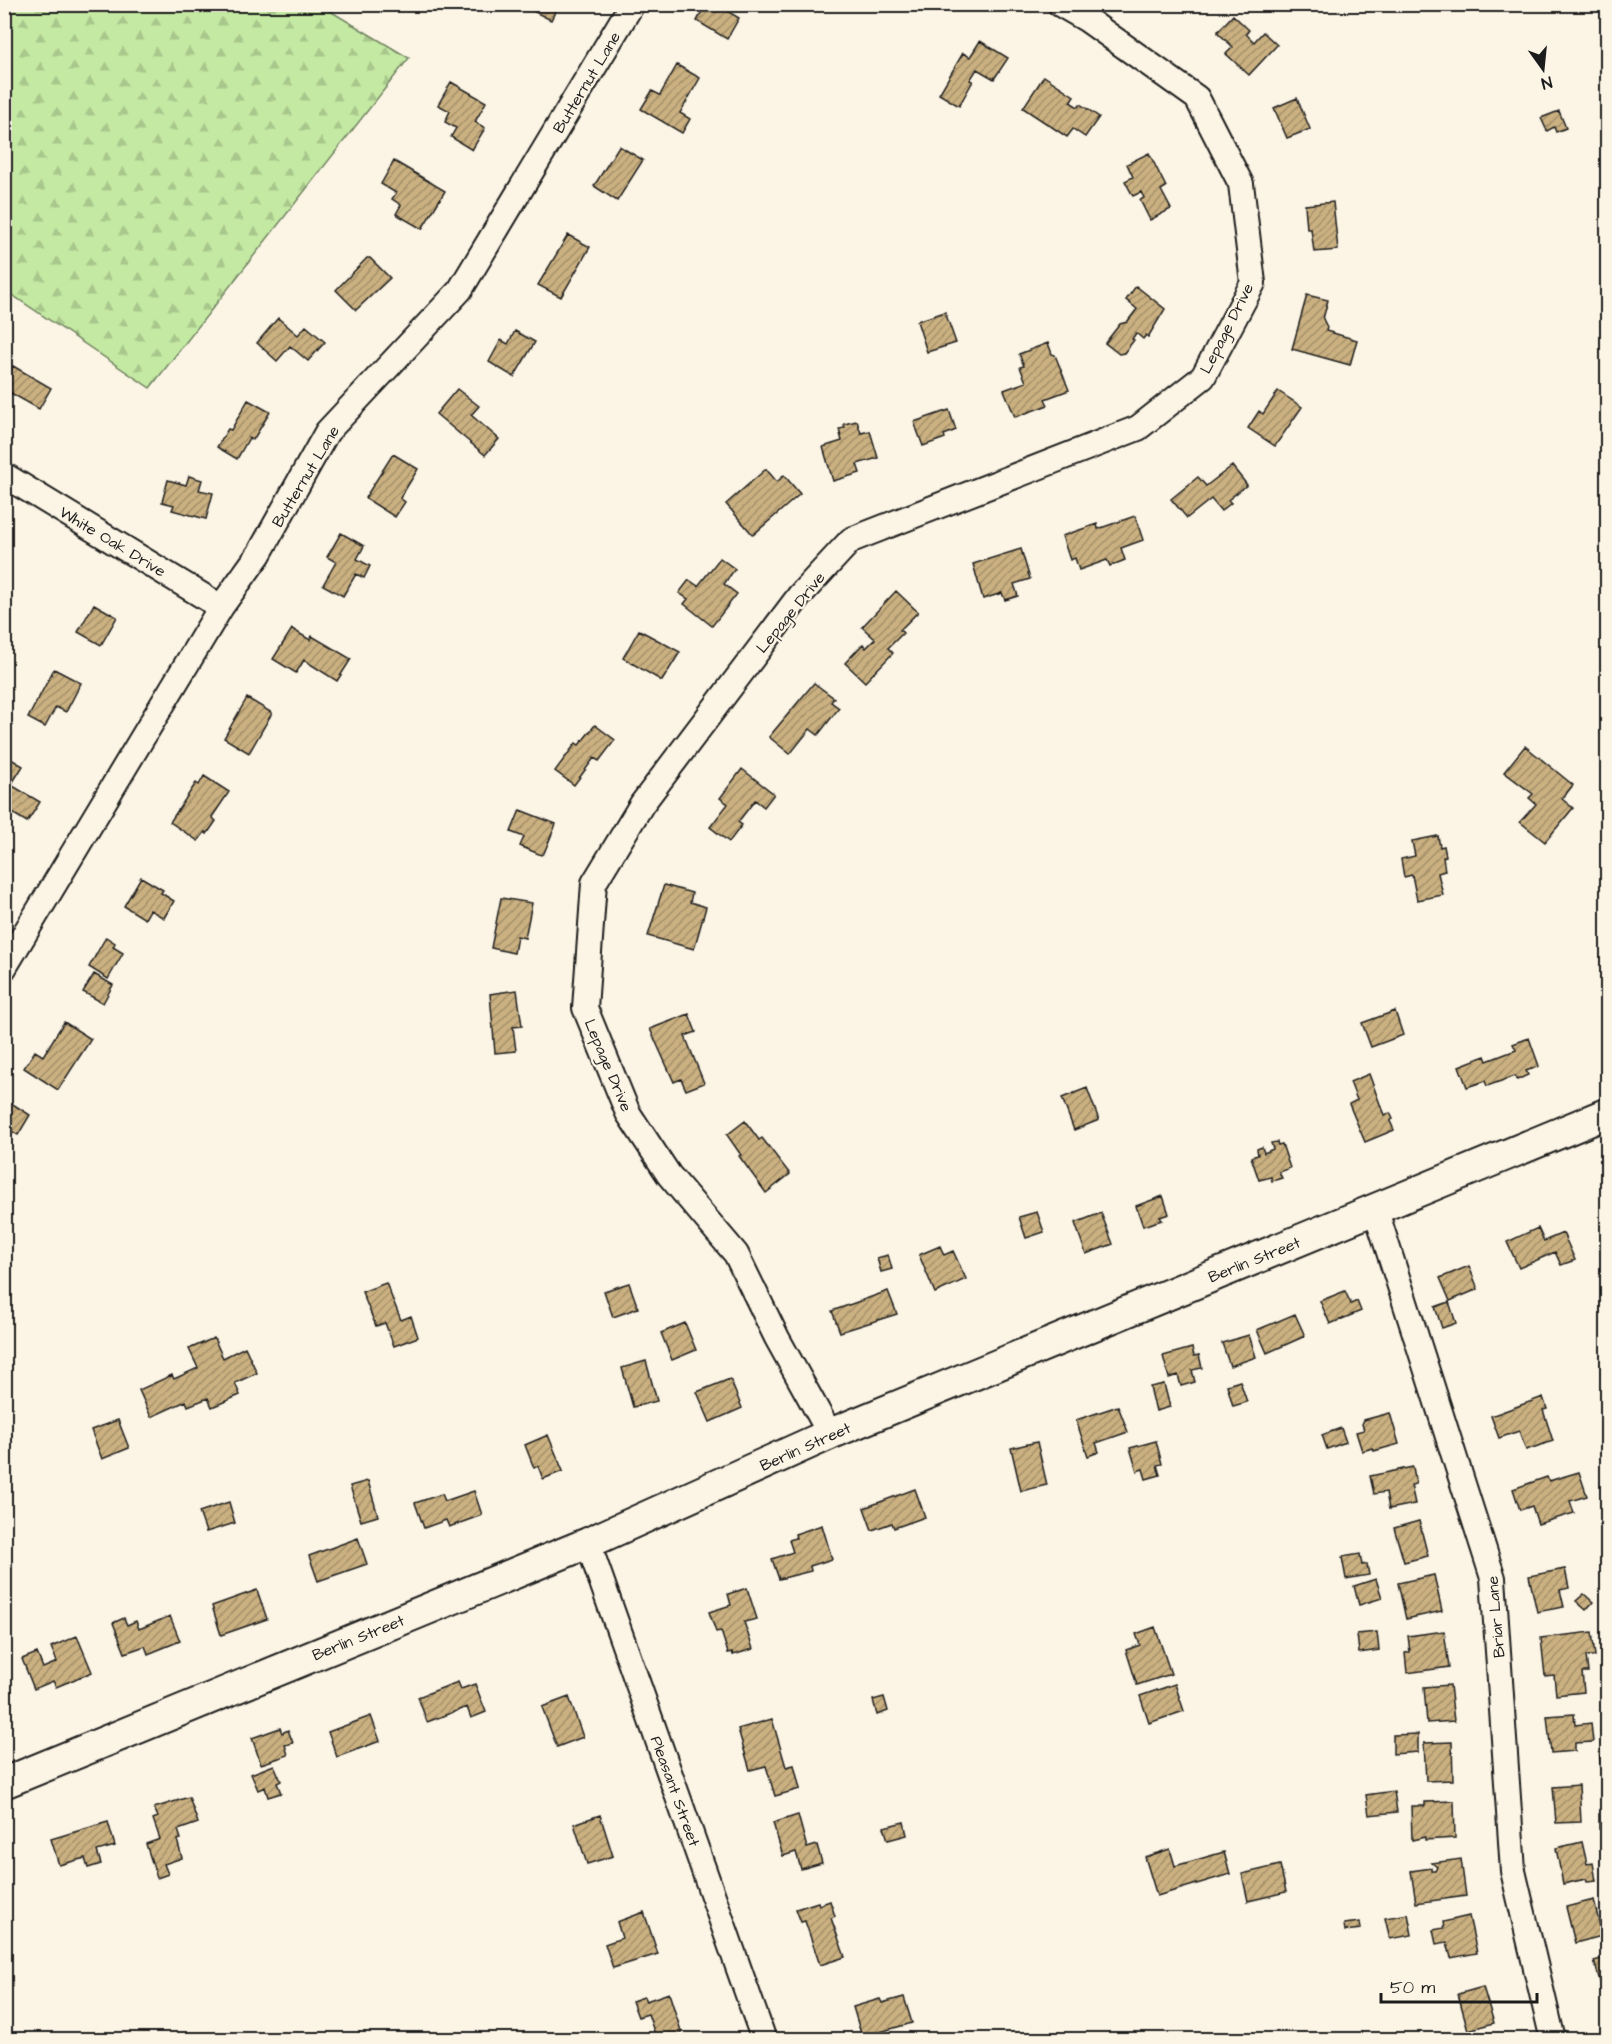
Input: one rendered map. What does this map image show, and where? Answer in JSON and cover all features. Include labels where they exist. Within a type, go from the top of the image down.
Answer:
[{"type":"main road","name":"Berlin Street","points":[[4,1783],[588,1543],[830,1434],[1608,1113]]},
{"type":"street","name":"Butternut Lane","points":[[4,968],[222,607],[259,554],[327,432],[460,290],[632,4]]},
{"type":"street","name":"Lepage Drive","points":[[830,1434],[777,1338],[736,1254],[669,1175],[628,1113],[585,1008],[594,883],[642,804],[800,595],[851,540],[1138,428],[1203,377],[1253,283],[1241,184],[1197,98],[1086,19],[1060,4]]},
{"type":"street","name":"White Oak Drive","points":[[4,475],[222,607]]},
{"type":"street","name":"Briar Lane","points":[[1375,1208],[1493,1578],[1513,1870],[1553,2040]]},
{"type":"street","name":"Pleasant Street","points":[[588,1543],[764,2040]]},
{"type":"green space","points":[[4,5],[320,5],[409,58],[150,388],[5,290]]},
{"type":"building","points":[[507,4],[559,4],[551,20],[523,6],[521,11]]},
{"type":"building","points":[[706,4],[731,4],[727,11],[739,18],[727,39],[697,21]]},
{"type":"building","points":[[1160,4],[1173,4],[1169,10]]},
{"type":"building","points":[[1233,15],[1249,30],[1246,34],[1254,42],[1263,32],[1277,45],[1249,75],[1226,54],[1233,47],[1218,33]]},
{"type":"building","points":[[1608,36],[1608,48],[1606,48],[1603,38]]},
{"type":"building","points":[[980,41],[1008,58],[994,79],[977,69],[959,106],[939,94],[963,53],[970,57]]},
{"type":"building","points":[[677,65],[700,78],[680,113],[690,119],[682,133],[641,109],[652,91],[660,95]]},
{"type":"building","points":[[1044,76],[1074,96],[1070,102],[1078,107],[1080,104],[1099,117],[1085,137],[1073,129],[1067,137],[1023,108]]},
{"type":"building","points":[[451,82],[486,102],[475,122],[485,128],[472,150],[451,137],[456,128],[445,122],[450,111],[438,105]]},
{"type":"building","points":[[1297,98],[1310,129],[1287,138],[1274,108]]},
{"type":"building","points":[[1559,111],[1566,128],[1556,132],[1554,127],[1547,131],[1541,118]]},
{"type":"building","points":[[619,146],[643,160],[617,201],[594,186]]},
{"type":"building","points":[[1149,153],[1166,187],[1161,190],[1171,209],[1150,220],[1140,200],[1144,198],[1141,192],[1133,196],[1125,181],[1133,177],[1127,164]]},
{"type":"building","points":[[394,161],[445,191],[422,229],[396,214],[401,205],[392,199],[396,193],[381,184]]},
{"type":"building","points":[[1333,202],[1338,250],[1314,252],[1311,229],[1307,229],[1305,205]]},
{"type":"building","points":[[568,235],[590,247],[561,297],[538,285]]},
{"type":"building","points":[[367,258],[370,258],[390,278],[356,310],[336,290]]},
{"type":"building","points":[[1136,286],[1165,309],[1148,337],[1146,335],[1143,339],[1136,333],[1132,339],[1134,340],[1124,353],[1119,354],[1105,343],[1120,324],[1127,322],[1137,309],[1126,300]]},
{"type":"building","points":[[1307,295],[1328,300],[1323,319],[1327,327],[1326,331],[1357,340],[1350,365],[1292,349]]},
{"type":"building","points":[[945,312],[956,343],[927,352],[917,321]]},
{"type":"building","points":[[278,318],[298,335],[306,326],[325,342],[308,361],[290,346],[277,361],[257,343]]},
{"type":"building","points":[[515,331],[535,342],[514,377],[489,362],[501,340],[508,344]]},
{"type":"building","points":[[1048,343],[1069,390],[1045,399],[1048,405],[1015,417],[1004,390],[1026,382],[1020,367],[1024,366],[1019,354]]},
{"type":"building","points":[[13,366],[51,388],[39,409],[11,393],[4,405],[4,381]]},
{"type":"building","points":[[457,389],[479,406],[471,415],[499,439],[485,455],[436,414]]},
{"type":"building","points":[[1278,391],[1302,407],[1275,446],[1248,428],[1259,411],[1263,414]]},
{"type":"building","points":[[248,400],[270,412],[253,440],[249,438],[237,459],[217,447],[228,429],[231,430]]},
{"type":"building","points":[[949,410],[956,430],[944,435],[945,438],[923,446],[914,422]]},
{"type":"building","points":[[857,421],[861,433],[870,431],[878,458],[857,464],[860,473],[833,481],[823,447],[842,441],[839,429],[845,428],[844,424]]},
{"type":"building","points":[[393,454],[418,469],[400,498],[405,502],[395,517],[365,498]]},
{"type":"building","points":[[1232,466],[1247,485],[1228,500],[1231,503],[1221,511],[1211,499],[1187,518],[1171,499],[1198,477],[1206,486]]},
{"type":"building","points":[[766,469],[777,482],[784,475],[800,494],[753,535],[726,504]]},
{"type":"building","points":[[189,476],[202,480],[199,490],[213,493],[206,519],[172,510],[174,505],[162,502],[168,480],[186,485]]},
{"type":"building","points":[[1135,516],[1143,540],[1121,548],[1125,560],[1110,566],[1107,560],[1079,570],[1075,558],[1070,560],[1062,536],[1097,524],[1098,529]]},
{"type":"building","points":[[341,533],[364,546],[357,559],[370,566],[364,578],[356,574],[343,596],[323,585],[336,562],[327,557]]},
{"type":"building","points":[[1021,549],[1030,579],[1014,584],[1018,596],[1005,600],[1002,593],[983,599],[973,564]]},
{"type":"building","points":[[720,558],[735,569],[724,584],[737,594],[712,626],[684,604],[688,599],[679,593],[689,580],[698,586]]},
{"type":"building","points":[[896,591],[918,612],[900,630],[903,633],[888,648],[893,653],[865,682],[845,663],[863,644],[866,648],[875,639],[862,627]]},
{"type":"building","points":[[94,604],[117,617],[101,645],[78,632]]},
{"type":"building","points":[[292,629],[310,640],[312,636],[351,659],[337,681],[304,660],[296,673],[273,659]]},
{"type":"building","points":[[639,630],[680,652],[662,681],[623,658]]},
{"type":"building","points":[[54,669],[81,683],[66,712],[56,707],[45,727],[28,718]]},
{"type":"building","points":[[814,683],[834,698],[831,702],[839,708],[818,735],[810,729],[790,754],[769,737]]},
{"type":"building","points":[[247,698],[272,713],[249,753],[224,738]]},
{"type":"building","points":[[595,725],[615,740],[599,761],[594,758],[574,785],[555,771],[576,743],[579,745]]},
{"type":"building","points":[[1525,746],[1573,785],[1562,799],[1573,808],[1545,842],[1520,822],[1536,804],[1529,798],[1533,794],[1504,772]]},
{"type":"building","points":[[4,755],[23,766],[11,785],[40,802],[27,822],[4,808]]},
{"type":"building","points":[[742,769],[774,794],[764,807],[755,800],[738,822],[742,825],[729,842],[710,827],[728,804],[720,798]]},
{"type":"building","points":[[204,776],[229,792],[212,817],[216,821],[207,834],[205,832],[198,841],[170,822],[196,783],[199,785]]},
{"type":"building","points":[[520,810],[556,824],[544,853],[541,855],[520,846],[524,837],[511,832]]},
{"type":"building","points":[[1438,836],[1440,847],[1444,846],[1446,856],[1443,857],[1445,871],[1438,873],[1443,895],[1417,900],[1412,875],[1404,877],[1401,859],[1415,856],[1412,841]]},
{"type":"building","points":[[141,877],[163,890],[161,893],[174,901],[164,918],[150,910],[145,919],[124,906]]},
{"type":"building","points":[[664,885],[692,893],[690,902],[706,907],[694,949],[648,936]]},
{"type":"building","points":[[501,898],[532,903],[525,938],[517,936],[514,953],[491,948]]},
{"type":"building","points":[[106,937],[115,943],[113,947],[123,953],[108,979],[89,967]]},
{"type":"building","points":[[94,974],[113,985],[103,1003],[83,992]]},
{"type":"building","points":[[517,990],[522,1026],[513,1027],[516,1051],[495,1053],[490,994]]},
{"type":"building","points":[[1395,1011],[1403,1035],[1371,1047],[1362,1023]]},
{"type":"building","points":[[689,1014],[696,1032],[685,1036],[704,1083],[686,1090],[681,1079],[674,1082],[650,1029]]},
{"type":"building","points":[[64,1022],[91,1039],[58,1090],[24,1068],[35,1051],[43,1056]]},
{"type":"building","points":[[1529,1038],[1539,1066],[1526,1071],[1528,1075],[1517,1080],[1515,1076],[1487,1086],[1485,1081],[1467,1087],[1459,1066],[1485,1056],[1487,1061],[1516,1050],[1513,1044]]},
{"type":"building","points":[[1369,1074],[1384,1115],[1390,1113],[1393,1119],[1390,1121],[1394,1130],[1365,1142],[1349,1104],[1357,1100],[1350,1082]]},
{"type":"building","points":[[1087,1088],[1099,1120],[1074,1130],[1062,1098]]},
{"type":"building","points":[[11,1103],[30,1115],[18,1135],[13,1132],[4,1145],[4,1113]]},
{"type":"building","points":[[745,1121],[759,1140],[762,1138],[790,1174],[766,1193],[727,1135]]},
{"type":"building","points":[[1277,1142],[1278,1145],[1282,1144],[1290,1168],[1279,1172],[1282,1178],[1272,1181],[1271,1177],[1259,1180],[1251,1157],[1258,1155],[1257,1149],[1262,1147],[1264,1153],[1273,1149],[1271,1143]]},
{"type":"building","points":[[1608,1187],[1608,1206],[1601,1189]]},
{"type":"building","points":[[1163,1196],[1169,1214],[1160,1217],[1162,1220],[1143,1226],[1136,1206]]},
{"type":"building","points":[[1037,1212],[1044,1232],[1026,1238],[1019,1217]]},
{"type":"building","points":[[1101,1213],[1113,1244],[1086,1254],[1075,1223]]},
{"type":"building","points":[[1538,1228],[1544,1241],[1563,1233],[1575,1260],[1561,1265],[1555,1252],[1519,1268],[1507,1242]]},
{"type":"building","points":[[940,1246],[944,1255],[953,1251],[966,1279],[935,1293],[919,1255]]},
{"type":"building","points":[[888,1255],[892,1269],[881,1272],[877,1258]]},
{"type":"building","points":[[1469,1266],[1478,1289],[1450,1301],[1440,1278]]},
{"type":"building","points":[[386,1283],[401,1320],[411,1316],[418,1337],[394,1346],[385,1323],[376,1326],[362,1292]]},
{"type":"building","points":[[629,1283],[638,1308],[613,1317],[604,1291]]},
{"type":"building","points":[[888,1291],[897,1314],[840,1332],[832,1311]]},
{"type":"building","points":[[1345,1291],[1351,1304],[1357,1301],[1361,1311],[1330,1324],[1320,1301]]},
{"type":"building","points":[[1449,1302],[1456,1323],[1442,1328],[1435,1307]]},
{"type":"building","points":[[1295,1314],[1305,1336],[1267,1353],[1257,1330]]},
{"type":"building","points":[[685,1323],[696,1350],[672,1360],[661,1333]]},
{"type":"building","points":[[1249,1335],[1256,1357],[1230,1366],[1222,1343]]},
{"type":"building","points":[[214,1338],[223,1358],[245,1347],[257,1373],[235,1383],[240,1395],[212,1407],[208,1398],[188,1406],[186,1401],[151,1417],[139,1390],[172,1375],[174,1379],[198,1368],[189,1349]]},
{"type":"building","points":[[1192,1348],[1194,1356],[1199,1355],[1202,1368],[1192,1370],[1195,1382],[1181,1386],[1178,1375],[1169,1378],[1163,1356]]},
{"type":"building","points":[[646,1361],[657,1401],[633,1407],[622,1368]]},
{"type":"building","points":[[730,1379],[742,1408],[710,1422],[697,1392]]},
{"type":"building","points":[[1240,1381],[1247,1402],[1233,1406],[1227,1385]]},
{"type":"building","points":[[1164,1384],[1170,1407],[1156,1411],[1150,1387]]},
{"type":"building","points":[[1543,1397],[1547,1409],[1543,1410],[1553,1441],[1526,1450],[1519,1431],[1499,1438],[1491,1416]]},
{"type":"building","points":[[1118,1406],[1128,1432],[1096,1443],[1099,1452],[1088,1456],[1076,1420]]},
{"type":"building","points":[[1390,1413],[1399,1444],[1374,1451],[1373,1448],[1362,1451],[1356,1432],[1364,1430],[1362,1424],[1364,1420]]},
{"type":"building","points":[[118,1420],[129,1448],[102,1459],[91,1430]]},
{"type":"building","points":[[1341,1428],[1346,1442],[1327,1449],[1322,1435]]},
{"type":"building","points":[[548,1435],[563,1471],[543,1479],[538,1466],[534,1468],[525,1445]]},
{"type":"building","points":[[1156,1441],[1162,1464],[1157,1465],[1160,1475],[1146,1479],[1143,1469],[1137,1471],[1130,1448]]},
{"type":"building","points":[[1037,1442],[1047,1485],[1021,1491],[1011,1448]]},
{"type":"building","points":[[1413,1467],[1416,1484],[1411,1485],[1415,1504],[1389,1509],[1386,1492],[1374,1494],[1370,1476]]},
{"type":"building","points":[[1579,1472],[1587,1496],[1570,1501],[1574,1513],[1538,1524],[1532,1506],[1520,1510],[1513,1489],[1547,1477],[1549,1481]]},
{"type":"building","points":[[368,1481],[378,1516],[361,1521],[350,1486]]},
{"type":"building","points":[[915,1489],[925,1517],[894,1528],[892,1523],[872,1530],[864,1508]]},
{"type":"building","points":[[474,1491],[482,1515],[449,1527],[446,1520],[424,1528],[415,1503],[442,1494],[445,1501]]},
{"type":"building","points":[[229,1502],[235,1523],[206,1532],[199,1512]]},
{"type":"building","points":[[1419,1521],[1428,1556],[1404,1562],[1394,1528]]},
{"type":"building","points":[[822,1525],[832,1559],[810,1566],[811,1571],[779,1579],[772,1559],[793,1552],[789,1540],[796,1538],[795,1534]]},
{"type":"building","points":[[358,1538],[367,1564],[318,1581],[309,1556]]},
{"type":"building","points":[[1360,1554],[1362,1565],[1367,1564],[1369,1575],[1346,1579],[1342,1557]]},
{"type":"building","points":[[1565,1569],[1569,1588],[1560,1590],[1564,1607],[1537,1612],[1529,1576]]},
{"type":"building","points":[[1434,1575],[1442,1611],[1406,1619],[1398,1583]]},
{"type":"building","points":[[1376,1579],[1382,1598],[1359,1605],[1354,1586]]},
{"type":"building","points":[[747,1588],[757,1619],[744,1622],[753,1649],[733,1655],[732,1652],[728,1653],[721,1631],[716,1632],[709,1612],[731,1605],[728,1594]]},
{"type":"building","points":[[257,1590],[267,1619],[221,1635],[212,1606]]},
{"type":"building","points":[[1584,1594],[1593,1602],[1586,1610],[1576,1601]]},
{"type":"building","points":[[170,1616],[180,1641],[148,1654],[145,1646],[125,1653],[113,1623],[124,1618],[127,1625],[136,1621],[139,1629]]},
{"type":"building","points":[[1155,1627],[1171,1674],[1137,1685],[1126,1650],[1140,1645],[1136,1634]]},
{"type":"building","points":[[1444,1631],[1449,1667],[1407,1673],[1405,1653],[1410,1652],[1408,1636]]},
{"type":"building","points":[[1377,1632],[1379,1650],[1359,1653],[1357,1634]]},
{"type":"building","points":[[1592,1632],[1595,1656],[1586,1656],[1588,1672],[1582,1672],[1584,1692],[1556,1695],[1554,1675],[1545,1676],[1541,1638]]},
{"type":"building","points":[[77,1636],[92,1672],[56,1687],[53,1681],[34,1689],[22,1659],[37,1653],[43,1668],[57,1662],[51,1647]]},
{"type":"building","points":[[458,1682],[461,1689],[475,1684],[486,1712],[471,1718],[467,1707],[427,1722],[418,1697]]},
{"type":"building","points":[[1175,1684],[1184,1711],[1149,1723],[1140,1696]]},
{"type":"building","points":[[1450,1685],[1454,1721],[1427,1723],[1424,1687]]},
{"type":"building","points":[[569,1697],[583,1737],[557,1747],[542,1707]]},
{"type":"building","points":[[884,1697],[888,1711],[877,1715],[873,1700]]},
{"type":"building","points":[[1574,1714],[1575,1725],[1591,1723],[1593,1742],[1575,1743],[1575,1751],[1551,1753],[1547,1716]]},
{"type":"building","points":[[371,1716],[380,1741],[337,1757],[328,1732]]},
{"type":"building","points":[[772,1719],[786,1767],[794,1765],[800,1789],[775,1796],[766,1766],[750,1770],[738,1729]]},
{"type":"building","points":[[280,1728],[282,1733],[288,1730],[293,1743],[285,1745],[288,1755],[261,1764],[252,1738]]},
{"type":"building","points":[[1418,1734],[1418,1752],[1393,1754],[1393,1735]]},
{"type":"building","points":[[1452,1742],[1453,1780],[1426,1781],[1424,1743]]},
{"type":"building","points":[[1608,1749],[1608,1767],[1601,1767],[1599,1750]]},
{"type":"building","points":[[274,1765],[281,1781],[277,1783],[281,1793],[268,1797],[265,1787],[258,1790],[251,1774]]},
{"type":"building","points":[[1579,1785],[1581,1822],[1556,1823],[1553,1787]]},
{"type":"building","points":[[1394,1791],[1397,1812],[1369,1815],[1366,1795]]},
{"type":"building","points":[[189,1797],[198,1823],[178,1830],[181,1839],[177,1840],[182,1858],[164,1864],[168,1874],[157,1878],[146,1844],[160,1839],[153,1819],[158,1817],[154,1808]]},
{"type":"building","points":[[1454,1801],[1455,1838],[1425,1840],[1425,1837],[1412,1840],[1411,1806],[1425,1806],[1425,1802]]},
{"type":"building","points":[[1599,1814],[1608,1814],[1608,1829],[1599,1829]]},
{"type":"building","points":[[600,1815],[613,1856],[587,1864],[574,1824]]},
{"type":"building","points":[[798,1815],[807,1848],[817,1845],[822,1863],[801,1869],[796,1852],[783,1856],[773,1823]]},
{"type":"building","points":[[108,1822],[115,1846],[97,1851],[101,1864],[88,1868],[85,1858],[59,1865],[51,1839]]},
{"type":"building","points":[[904,1822],[907,1835],[888,1840],[884,1827]]},
{"type":"building","points":[[1582,1842],[1587,1864],[1593,1863],[1596,1881],[1587,1882],[1586,1879],[1563,1884],[1556,1848]]},
{"type":"building","points":[[1170,1849],[1175,1866],[1224,1852],[1230,1874],[1157,1896],[1145,1857]]},
{"type":"building","points":[[4,1858],[10,1890],[4,1891]]},
{"type":"building","points":[[1461,1859],[1466,1896],[1416,1903],[1411,1871],[1431,1868],[1431,1871],[1435,1871],[1437,1867],[1432,1863]]},
{"type":"building","points":[[1280,1865],[1286,1892],[1248,1901],[1242,1874]]},
{"type":"building","points":[[1594,1900],[1602,1936],[1575,1943],[1566,1907]]},
{"type":"building","points":[[830,1901],[835,1916],[831,1918],[845,1957],[820,1965],[805,1921],[801,1922],[796,1909]]},
{"type":"building","points":[[644,1912],[658,1954],[613,1968],[605,1944],[622,1938],[617,1922]]},
{"type":"building","points":[[1408,1914],[1412,1935],[1390,1939],[1385,1918]]},
{"type":"building","points":[[1469,1916],[1477,1953],[1451,1958],[1447,1942],[1436,1944],[1433,1930],[1444,1928],[1443,1922]]},
{"type":"building","points":[[1360,1922],[1361,1929],[1345,1931],[1344,1924]]},
{"type":"building","points":[[1608,1957],[1608,1994],[1604,1995],[1594,1961]]},
{"type":"building","points":[[1483,1987],[1494,2023],[1468,2030],[1458,1994]]},
{"type":"building","points":[[669,1993],[682,2034],[667,2040],[657,2040],[648,2014],[638,2017],[632,2001],[644,1997],[646,2001]]},
{"type":"building","points":[[904,1997],[912,2023],[862,2037],[853,2007],[880,1999],[882,2003]]}]
